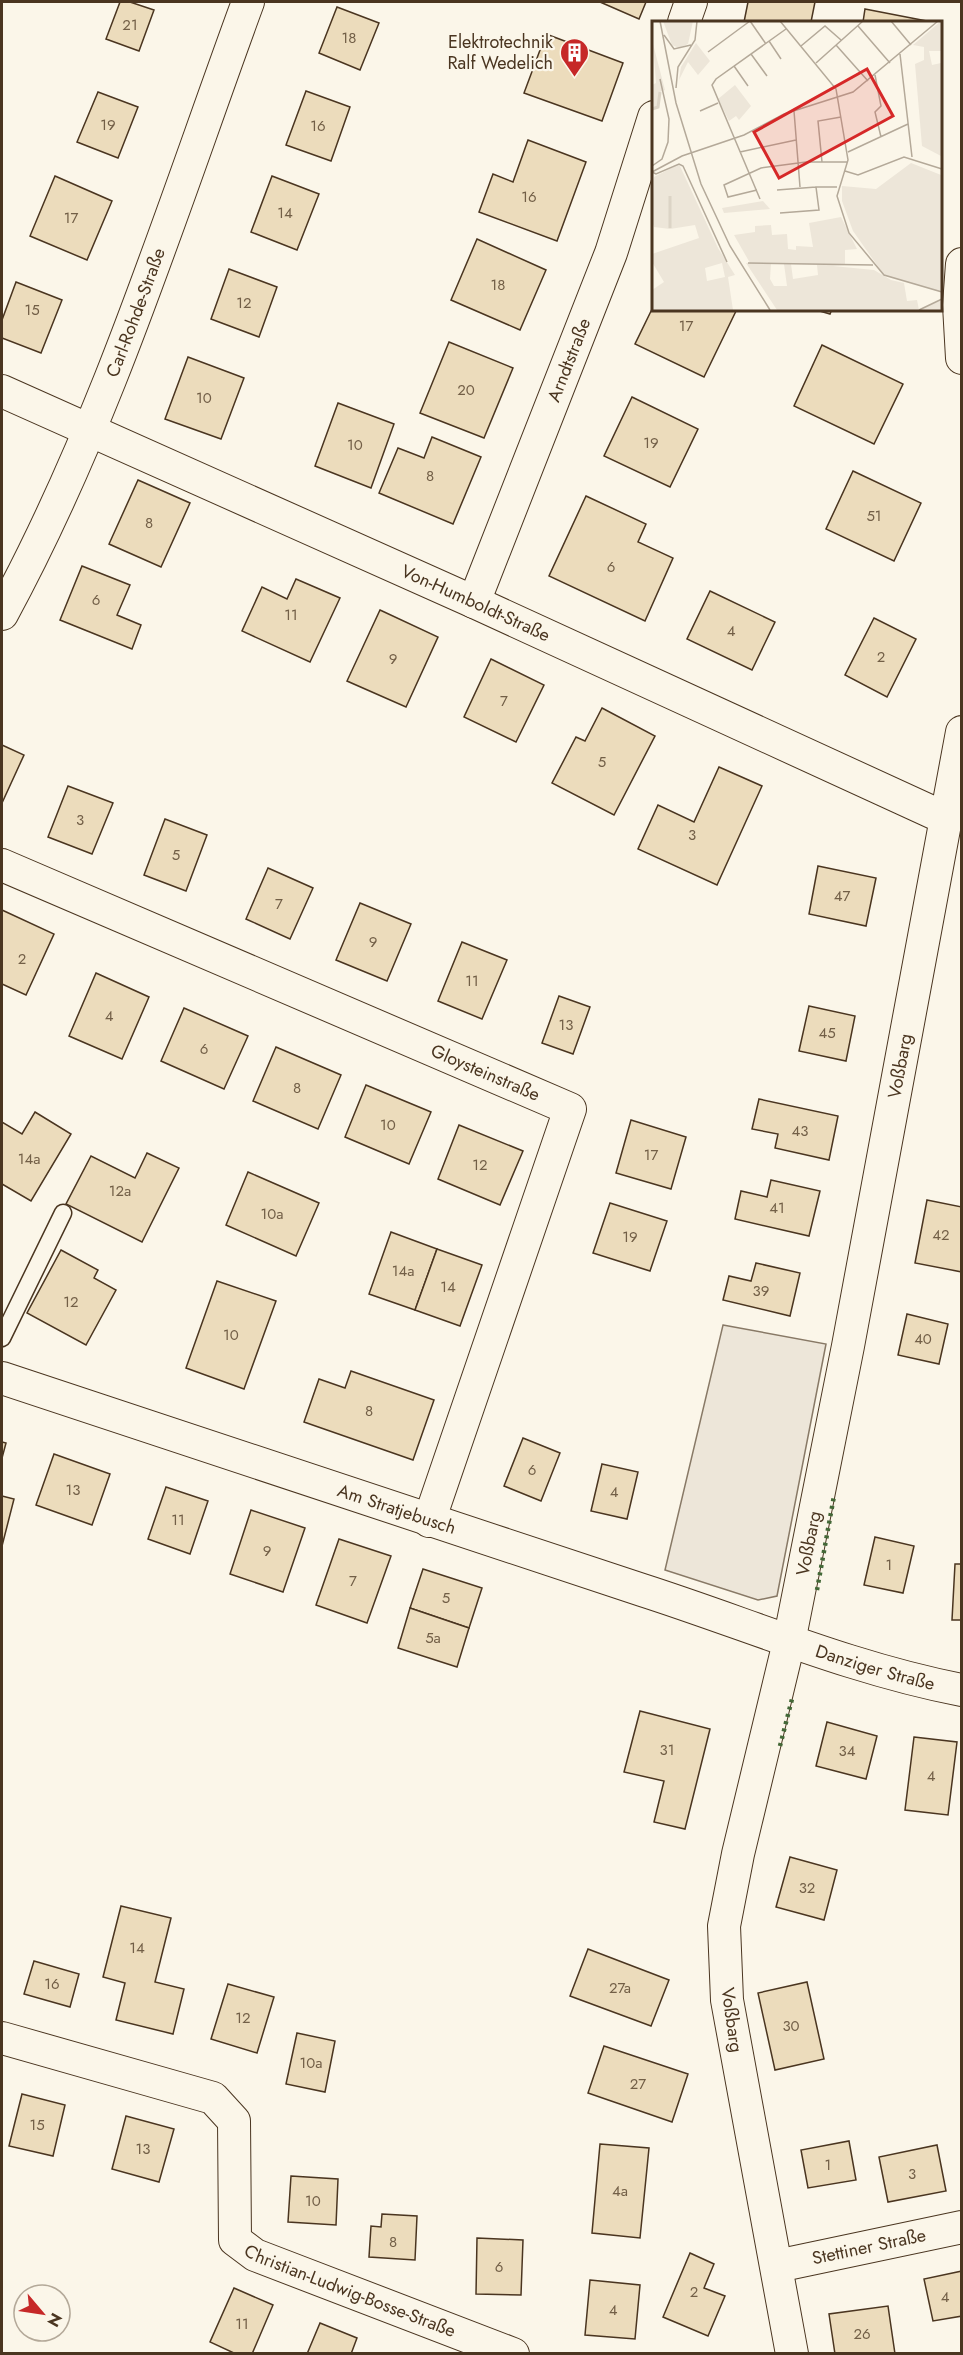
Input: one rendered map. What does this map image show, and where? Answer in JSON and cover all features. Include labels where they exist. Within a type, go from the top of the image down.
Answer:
[{"type":"street","name":"Carl-Rohde-Straße","points":[[2,614],[26,570],[91,429],[248,2]]},
{"type":"street","points":[[684,21],[691,2]]},
{"type":"street","name":"Arndtstraße","points":[[474,602],[611,253],[652,123]]},
{"type":"street","points":[[962,264],[958,305],[962,358]]},
{"type":"street","name":"Von-Humboldt-Straße","points":[[2,391],[474,602],[947,819]]},
{"type":"street","name":"Voßbarg","points":[[792,2354],[727,2000],[724,1926],[738,1854],[789,1642],[962,732]]},
{"type":"street","name":"Gloysteinstraße","points":[[2,865],[570,1109],[429,1521]]},
{"type":"street","name":"Am Stratjebusch","points":[[2,1378],[429,1521],[668,1598],[789,1642]]},
{"type":"street","name":"Danziger Straße","points":[[789,1642],[919,1682],[962,1690]]},
{"type":"street","name":"Christian-Ludwig-Bosse-Straße","points":[[2,2038],[213,2098],[234,2121],[235,2240],[255,2255],[513,2354]]},
{"type":"street","name":"Stettiner Straße","points":[[777,2266],[962,2227]]},
{"type":"lane","points":[[2,1338],[63,1213]]},
{"type":"shaded area","points":[[723,1325],[826,1344],[777,1596],[758,1600],[665,1570]]},
{"type":"building","points":[[120,2],[130,2],[154,10],[139,51],[106,39]]},
{"type":"building","points":[[600,2],[646,2],[639,19]]},
{"type":"building","points":[[748,2],[815,2],[811,21],[744,21]]},
{"type":"building","points":[[337,7],[379,23],[360,70],[319,53]]},
{"type":"building","points":[[865,9],[927,21],[863,21]]},
{"type":"building","name":"Elektrotechnik Ralf Wedelich","points":[[546,34],[623,63],[602,121],[524,93]]},
{"type":"building","points":[[306,91],[350,107],[331,161],[286,145]]},
{"type":"building","points":[[98,92],[138,107],[118,158],[77,142]]},
{"type":"building","points":[[528,140],[586,162],[557,241],[479,212],[493,174],[513,182]]},
{"type":"building","points":[[55,176],[112,201],[87,260],[30,236]]},
{"type":"building","points":[[272,176],[319,194],[297,250],[251,232]]},
{"type":"building","points":[[477,239],[546,270],[520,330],[451,300]]},
{"type":"building","points":[[229,269],[277,287],[259,337],[211,319]]},
{"type":"building","points":[[16,282],[62,300],[41,353],[2,338],[2,320]]},
{"type":"building","points":[[652,309],[737,310],[704,377],[635,344]]},
{"type":"building","points":[[816,310],[832,310],[830,314]]},
{"type":"building","points":[[449,342],[513,368],[484,438],[420,413]]},
{"type":"building","points":[[822,345],[903,384],[874,444],[794,406]]},
{"type":"building","points":[[188,357],[244,378],[221,439],[165,419]]},
{"type":"building","points":[[632,397],[698,429],[670,487],[604,456]]},
{"type":"building","points":[[338,403],[394,424],[371,488],[315,466]]},
{"type":"building","points":[[432,437],[481,457],[453,524],[379,493],[398,448],[424,458]]},
{"type":"building","points":[[853,471],[921,503],[894,561],[826,529]]},
{"type":"building","points":[[138,480],[190,503],[161,567],[109,544]]},
{"type":"building","points":[[586,496],[646,524],[638,542],[673,558],[645,621],[549,576]]},
{"type":"building","points":[[82,566],[130,585],[117,615],[141,625],[132,649],[60,620]]},
{"type":"building","points":[[296,579],[340,598],[310,662],[242,631],[262,587],[287,599]]},
{"type":"building","points":[[710,591],[775,622],[752,670],[687,639]]},
{"type":"building","points":[[380,610],[438,637],[406,707],[347,681]]},
{"type":"building","points":[[874,618],[916,639],[887,697],[845,675]]},
{"type":"building","points":[[491,659],[544,685],[516,742],[464,717]]},
{"type":"building","points":[[602,708],[655,736],[614,815],[552,783],[576,737],[585,741]]},
{"type":"building","points":[[2,745],[24,755],[2,803]]},
{"type":"building","points":[[719,767],[762,786],[717,885],[638,849],[658,805],[694,822]]},
{"type":"building","points":[[68,786],[113,803],[92,854],[48,837]]},
{"type":"building","points":[[165,819],[207,835],[186,891],[144,875]]},
{"type":"building","points":[[818,866],[876,878],[866,926],[809,914]]},
{"type":"building","points":[[268,868],[313,888],[290,939],[246,919]]},
{"type":"building","points":[[360,903],[411,924],[387,981],[336,960]]},
{"type":"building","points":[[2,910],[54,934],[26,995],[2,984]]},
{"type":"building","points":[[462,942],[507,960],[482,1019],[438,1001]]},
{"type":"building","points":[[96,973],[149,997],[122,1059],[69,1036]]},
{"type":"building","points":[[559,996],[590,1007],[573,1054],[542,1043]]},
{"type":"building","points":[[809,1006],[855,1016],[846,1061],[799,1051]]},
{"type":"building","points":[[184,1008],[248,1036],[224,1089],[161,1061]]},
{"type":"building","points":[[276,1047],[341,1075],[318,1129],[253,1101]]},
{"type":"building","points":[[366,1085],[431,1112],[409,1164],[345,1137]]},
{"type":"building","points":[[759,1099],[838,1116],[829,1160],[775,1148],[778,1134],[752,1129]]},
{"type":"building","points":[[35,1112],[71,1134],[31,1201],[2,1184],[2,1122],[22,1134]]},
{"type":"building","points":[[631,1120],[686,1137],[671,1189],[616,1173]]},
{"type":"building","points":[[459,1125],[523,1151],[500,1205],[438,1179]]},
{"type":"building","points":[[147,1153],[179,1168],[142,1242],[66,1204],[91,1156],[135,1178]]},
{"type":"building","points":[[248,1172],[319,1203],[296,1256],[226,1225]]},
{"type":"building","points":[[771,1180],[820,1191],[809,1236],[735,1219],[741,1191],[767,1197]]},
{"type":"building","points":[[927,1200],[962,1207],[962,1272],[915,1263]]},
{"type":"building","points":[[610,1203],[667,1221],[650,1271],[593,1253]]},
{"type":"building","points":[[391,1232],[437,1249],[415,1310],[369,1294]]},
{"type":"building","points":[[437,1249],[482,1265],[460,1326],[415,1310]]},
{"type":"building","points":[[61,1250],[98,1270],[94,1278],[116,1290],[86,1345],[27,1313]]},
{"type":"building","points":[[756,1263],[800,1273],[790,1316],[723,1300],[729,1276],[751,1281]]},
{"type":"building","points":[[217,1281],[276,1301],[244,1389],[186,1368]]},
{"type":"building","points":[[907,1314],[948,1324],[939,1364],[898,1355]]},
{"type":"building","points":[[351,1371],[434,1400],[413,1460],[304,1422],[319,1379],[345,1388]]},
{"type":"building","points":[[523,1438],[560,1453],[541,1501],[504,1486]]},
{"type":"building","points":[[2,1442],[6,1443],[2,1458]]},
{"type":"building","points":[[54,1454],[110,1474],[92,1525],[36,1505]]},
{"type":"building","points":[[602,1464],[638,1472],[627,1519],[591,1511]]},
{"type":"building","points":[[166,1487],[208,1501],[190,1554],[148,1539]]},
{"type":"building","points":[[2,1496],[14,1499],[2,1546]]},
{"type":"building","points":[[251,1510],[305,1528],[283,1592],[230,1574]]},
{"type":"building","points":[[875,1537],[914,1546],[903,1593],[864,1585]]},
{"type":"building","points":[[339,1539],[391,1556],[367,1623],[316,1605]]},
{"type":"building","points":[[955,1564],[962,1564],[962,1620],[952,1620]]},
{"type":"building","points":[[423,1569],[482,1588],[469,1628],[410,1608]]},
{"type":"building","points":[[410,1608],[469,1628],[457,1667],[398,1648]]},
{"type":"building","points":[[640,1711],[710,1729],[685,1829],[654,1822],[664,1781],[624,1772]]},
{"type":"building","points":[[827,1722],[877,1736],[866,1779],[816,1766]]},
{"type":"building","points":[[914,1737],[957,1742],[948,1815],[905,1810]]},
{"type":"building","points":[[790,1857],[837,1870],[824,1920],[776,1907]]},
{"type":"building","points":[[121,1906],[171,1918],[155,1982],[184,1989],[173,2034],[116,2020],[125,1983],[103,1977]]},
{"type":"building","points":[[588,1949],[669,1980],[651,2026],[570,1996]]},
{"type":"building","points":[[34,1961],[79,1974],[70,2007],[24,1994]]},
{"type":"building","points":[[807,1982],[824,2059],[775,2070],[758,1993]]},
{"type":"building","points":[[228,1984],[274,1997],[257,2053],[211,2039]]},
{"type":"building","points":[[297,2033],[335,2041],[325,2092],[286,2084]]},
{"type":"building","points":[[604,2046],[688,2074],[672,2122],[588,2093]]},
{"type":"building","points":[[22,2094],[65,2105],[53,2156],[9,2146]]},
{"type":"building","points":[[126,2116],[174,2129],[159,2182],[112,2169]]},
{"type":"building","points":[[849,2141],[856,2180],[808,2188],[801,2150]]},
{"type":"building","points":[[600,2144],[649,2148],[640,2238],[592,2233]]},
{"type":"building","points":[[937,2145],[946,2191],[888,2202],[879,2157]]},
{"type":"building","points":[[291,2176],[338,2179],[336,2225],[288,2222]]},
{"type":"building","points":[[382,2214],[417,2216],[415,2260],[369,2257],[371,2226],[381,2227]]},
{"type":"building","points":[[477,2238],[523,2240],[521,2295],[476,2294]]},
{"type":"building","points":[[690,2253],[714,2264],[704,2288],[725,2296],[708,2336],[663,2317]]},
{"type":"building","points":[[962,2271],[962,2316],[933,2321],[924,2279]]},
{"type":"building","points":[[590,2280],[640,2285],[635,2339],[585,2335]]},
{"type":"building","points":[[234,2288],[273,2305],[252,2354],[236,2354],[210,2342]]},
{"type":"building","points":[[888,2306],[895,2354],[835,2354],[829,2314]]},
{"type":"building","points":[[320,2323],[357,2338],[351,2354],[307,2354]]},
{"type":"hedge","points":[[817,1590],[834,1496]]},
{"type":"hedge","points":[[780,1746],[792,1699]]},
{"type":"place","name":"Elektrotechnik Ralf Wedelich","points":[[574,78]]}]
